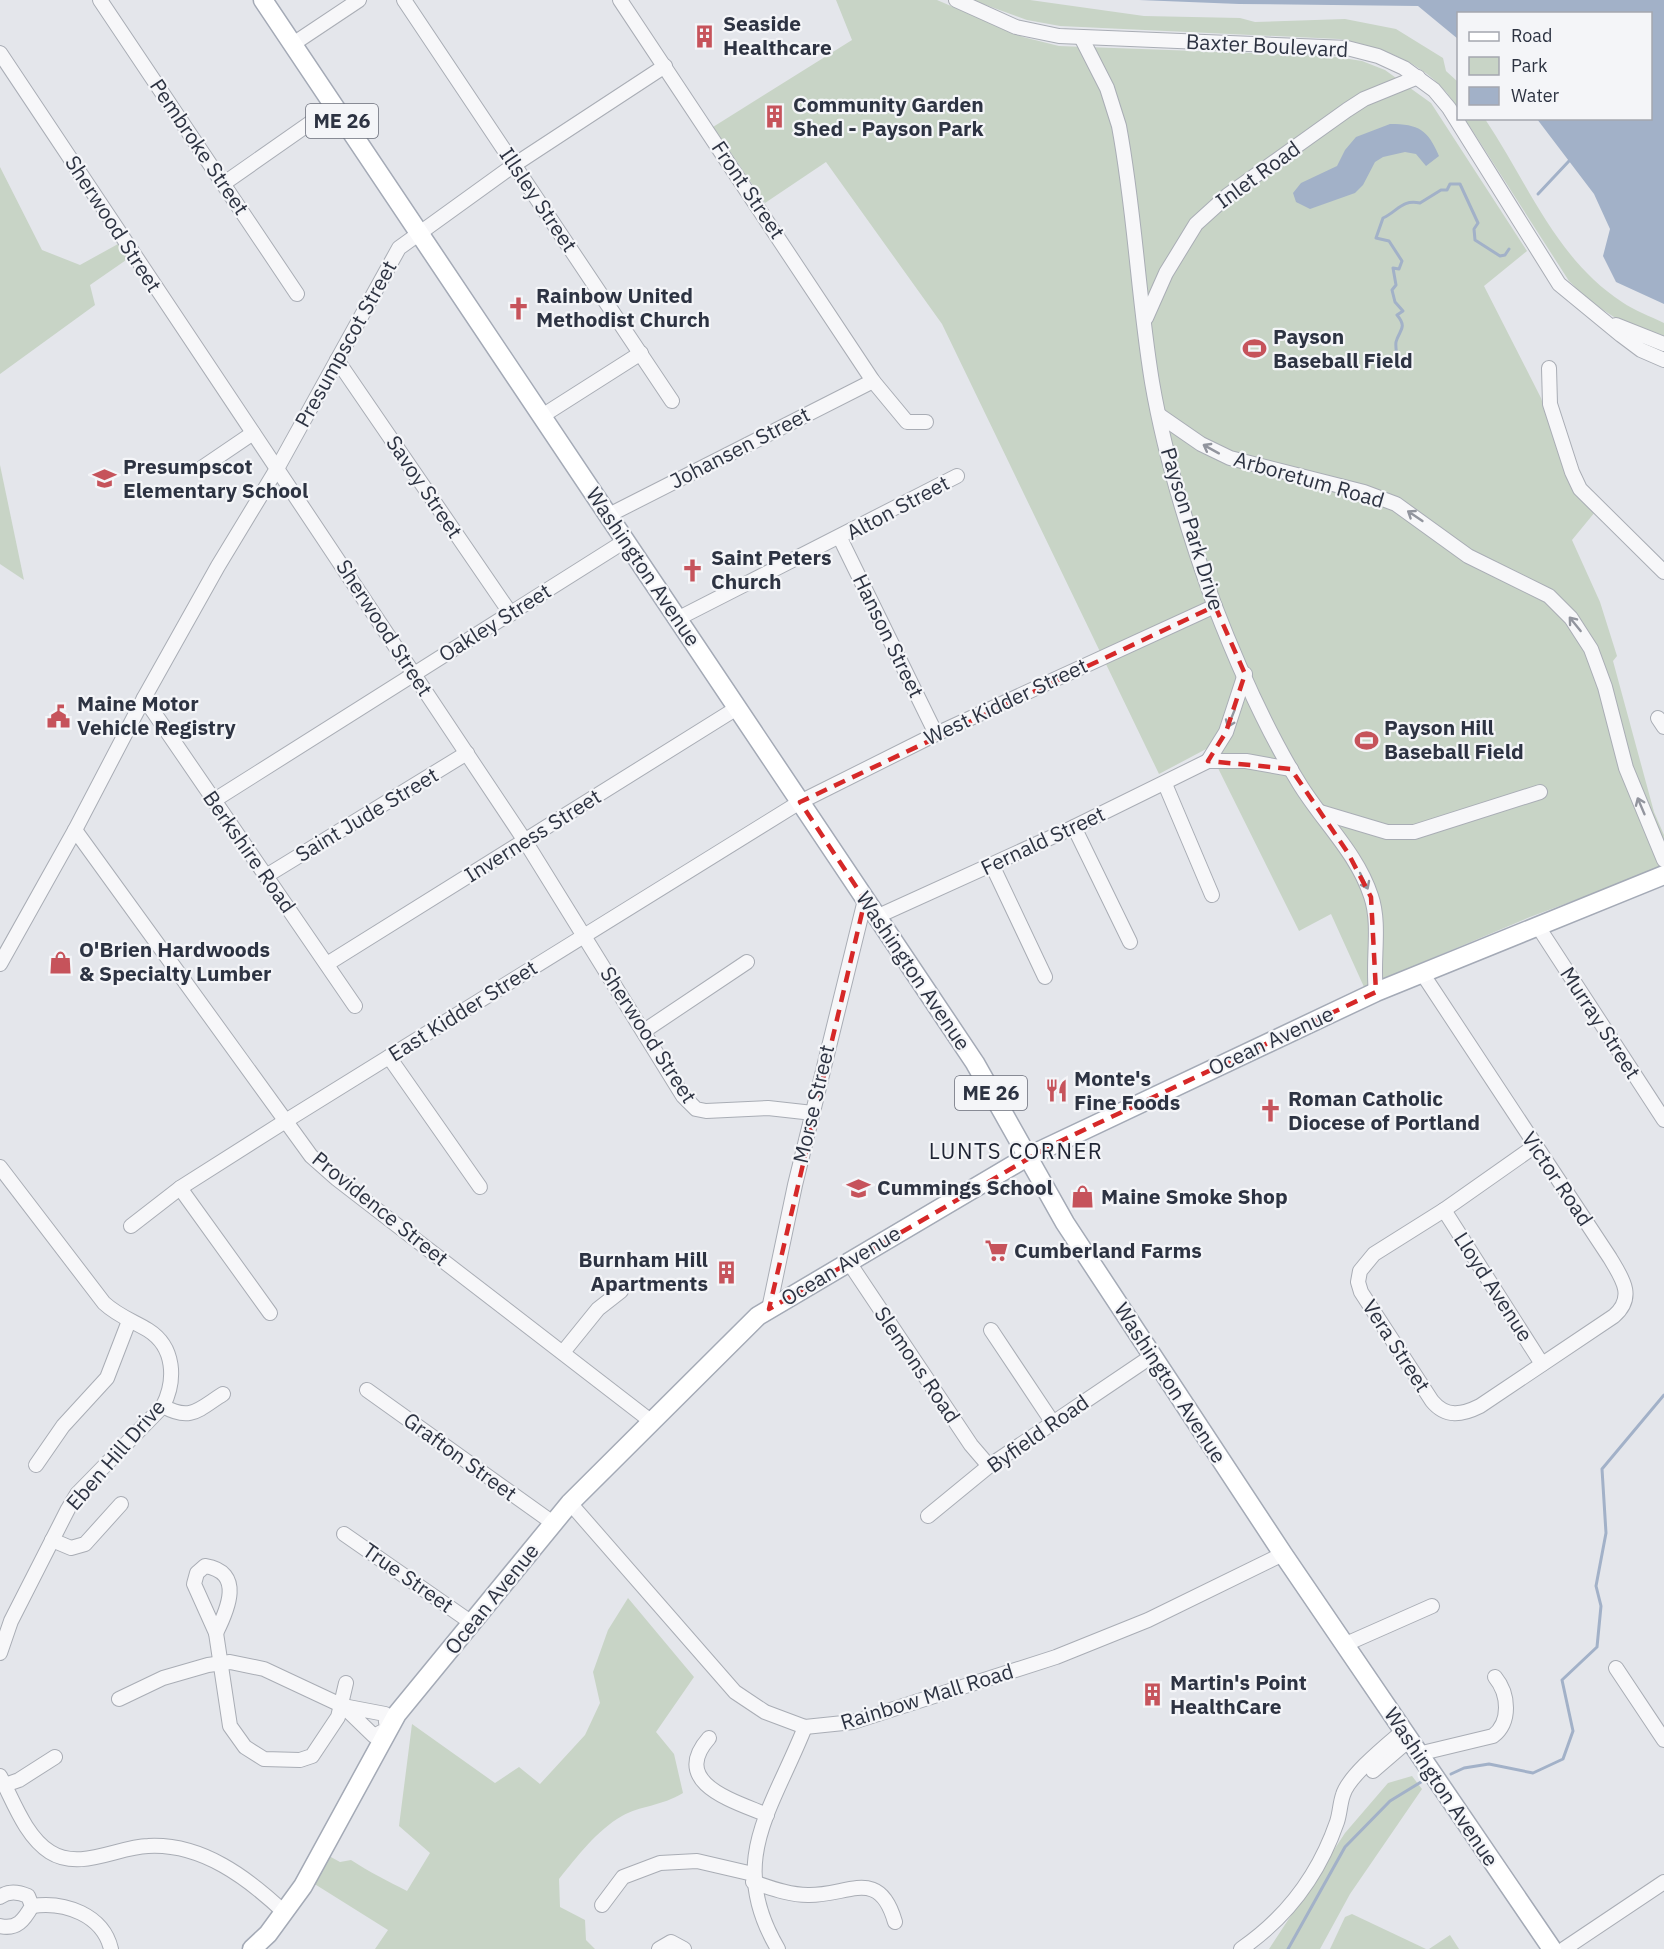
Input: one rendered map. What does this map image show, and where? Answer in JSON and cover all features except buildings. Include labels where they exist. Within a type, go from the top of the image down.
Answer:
[{"type":"main road","name":"Washington Avenue","points":[[263,0],[975,1063],[1065,1223],[1283,1554],[1552,1949]]},
{"type":"main road","name":"Ocean Avenue","points":[[252,1949],[285,1913],[303,1886],[387,1729],[472,1623],[570,1503],[746,1327],[769,1309],[1027,1157],[1376,992],[1537,925],[1661,881]]},
{"type":"street","name":"Pembroke Street","points":[[100,0],[297,294]]},
{"type":"street","points":[[293,44],[359,0]]},
{"type":"street","name":"Illsley Street","points":[[404,0],[672,401]]},
{"type":"street","name":"Front Street","points":[[620,0],[873,381],[908,422],[926,422]]},
{"type":"street","name":"Baxter Boulevard","points":[[956,0],[983,14],[1024,29],[1081,37],[1347,48],[1391,61],[1418,77],[1434,90],[1449,108],[1553,277],[1569,295],[1641,350],[1664,360]]},
{"type":"street","name":"Payson Park Drive","points":[[1081,37],[1107,88],[1119,126],[1152,382],[1179,498],[1215,606],[1245,674],[1291,769],[1359,869],[1371,897],[1376,992]]},
{"type":"street","name":"Sherwood Street","points":[[0,53],[253,433],[278,467],[525,841],[683,1096],[696,1109],[732,1111],[768,1108],[813,1113]]},
{"type":"street","name":"Presumpscot Street","points":[[0,964],[75,830],[144,698],[218,566],[278,467],[399,248],[418,232],[514,165],[665,66]]},
{"type":"street","name":"Inlet Road","points":[[1145,320],[1183,242],[1211,208],[1364,99],[1418,77]]},
{"type":"street","points":[[223,184],[333,107]]},
{"type":"street","name":"Baxter Boulevard","points":[[1599,318],[1664,344]]},
{"type":"street","points":[[542,416],[641,353]]},
{"type":"street","name":"Savoy Street","points":[[337,360],[511,614]]},
{"type":"street","points":[[1550,368],[1550,404],[1572,472],[1580,489],[1664,572]]},
{"type":"street","name":"Johansen Street","points":[[607,516],[873,381]]},
{"type":"street","name":"Arboretum Road","points":[[1160,415],[1201,444],[1230,458],[1364,492],[1396,504],[1468,556],[1549,596],[1571,618],[1592,649],[1605,687],[1626,768],[1664,860]]},
{"type":"street","points":[[203,466],[253,433]]},
{"type":"street","name":"Alton Street","points":[[677,619],[840,538],[957,476]]},
{"type":"street","name":"Hanson Street","points":[[840,538],[936,734]]},
{"type":"street","name":"Oakley Street","points":[[213,801],[413,672],[511,614],[625,541]]},
{"type":"street","name":"West Kidder Street","points":[[800,802],[936,734],[1215,606]]},
{"type":"street","points":[[1208,761],[1226,732],[1245,674]]},
{"type":"street","name":"Berkshire Road","points":[[144,698],[355,1006]]},
{"type":"street","name":"Inverness Street","points":[[327,964],[737,708]]},
{"type":"street","name":"Saint Jude Street","points":[[266,876],[467,753]]},
{"type":"street","name":"Fernald Street","points":[[876,917],[1074,827],[1208,761],[1246,761],[1291,769]]},
{"type":"street","points":[[1165,784],[1212,895]]},
{"type":"street","points":[[1320,812],[1387,832],[1414,832],[1540,792]]},
{"type":"street","name":"East Kidder Street","points":[[131,1226],[180,1188],[284,1122],[800,802]]},
{"type":"street","points":[[1074,827],[1130,942]]},
{"type":"street","name":"Providence Street","points":[[75,830],[284,1122],[322,1167],[564,1351],[652,1422]]},
{"type":"street","points":[[992,865],[1045,977]]},
{"type":"street","name":"Morse Street","points":[[769,1309],[813,1113],[865,900]]},
{"type":"street","name":"Murray Street","points":[[1537,925],[1664,1120]]},
{"type":"street","points":[[644,1031],[747,962]]},
{"type":"street","name":"Victor Road","points":[[1422,973],[1625,1283],[1627,1296],[1623,1308],[1542,1364]]},
{"type":"street","points":[[389,1057],[480,1187]]},
{"type":"street","name":"Vera Street","points":[[1535,1146],[1444,1210],[1374,1254],[1360,1271],[1358,1282],[1361,1292],[1438,1408],[1453,1414],[1480,1406],[1542,1364]]},
{"type":"street","name":"Eben Hill Drive","points":[[0,1167],[94,1292],[113,1312],[157,1336],[169,1358],[170,1384],[163,1406],[77,1494],[11,1621],[0,1653]]},
{"type":"street","points":[[180,1188],[270,1313]]},
{"type":"street","name":"Lloyd Avenue","points":[[1444,1210],[1542,1364]]},
{"type":"street","name":"Slemons Road","points":[[848,1261],[971,1446],[989,1466]]},
{"type":"street","points":[[564,1351],[598,1310],[621,1291]]},
{"type":"street","points":[[36,1465],[63,1426],[107,1378],[129,1321]]},
{"type":"street","points":[[991,1330],[1053,1423]]},
{"type":"street","name":"Byfield Road","points":[[928,1516],[989,1466],[1152,1356]]},
{"type":"street","name":"Grafton Street","points":[[367,1390],[553,1523]]},
{"type":"street","points":[[163,1406],[176,1413],[189,1414],[223,1394]]},
{"type":"street","name":"Rainbow Mall Road","points":[[570,1503],[735,1692],[765,1712],[805,1727],[853,1722],[1056,1657],[1148,1620],[1283,1554]]},
{"type":"street","points":[[52,1540],[71,1548],[85,1544],[121,1504]]},
{"type":"street","name":"True Street","points":[[344,1534],[472,1623]]},
{"type":"street","points":[[1346,1644],[1432,1606]]},
{"type":"street","points":[[216,1633],[230,1726],[245,1747],[264,1760],[300,1760],[312,1756],[343,1706],[346,1683]]},
{"type":"street","points":[[119,1699],[163,1678],[222,1662],[242,1663],[264,1669],[343,1706],[385,1713],[387,1729],[374,1736],[343,1706]]},
{"type":"street","points":[[1616,1668],[1664,1740]]},
{"type":"street","points":[[1241,1949],[1271,1927],[1300,1894],[1337,1824],[1343,1795],[1358,1773],[1410,1742],[1493,1736],[1502,1729],[1506,1718],[1505,1701],[1500,1683],[1495,1677]]},
{"type":"street","points":[[778,1949],[763,1922],[753,1878],[755,1851],[767,1815],[805,1727]]},
{"type":"street","points":[[709,1738],[696,1756],[699,1778],[728,1798],[767,1815]]},
{"type":"street","points":[[55,1757],[20,1780],[3,1780],[29,1830],[50,1852],[75,1860],[147,1846],[195,1852],[242,1878],[285,1913]]},
{"type":"street","points":[[602,1905],[623,1877],[660,1863],[697,1861],[753,1878],[769,1887],[793,1894],[810,1895],[865,1886],[875,1889],[887,1902],[896,1922]]},
{"type":"street","points":[[1564,1949],[1664,1882]]},
{"type":"street","points":[[0,1897],[17,1892],[28,1896],[32,1906]]},
{"type":"street","points":[[0,1926],[9,1928],[18,1925],[32,1906],[45,1904],[58,1906],[90,1917],[108,1936],[111,1949]]},
{"type":"street","points":[[659,1949],[671,1942],[684,1949]]},
{"type":"highlighted area","points":[[1215,606],[1245,674],[1226,732],[1208,761],[1291,769],[1348,853],[1371,897],[1376,992],[1052,1145],[769,1309],[865,900],[800,802]]},
{"type":"green space","points":[[836,0],[937,0],[1023,37],[1059,46],[1330,56],[1362,61],[1385,70],[1431,103],[1527,251],[1484,286],[1541,398],[1570,485],[1595,512],[1572,540],[1600,602],[1617,656],[1613,661],[1654,812],[1664,835],[1664,867],[1530,917],[1364,987],[1331,914],[1299,931],[1208,748],[1159,774],[942,324],[826,162],[765,203],[713,127],[852,40]]},
{"type":"green space","points":[[972,0],[1030,0],[1144,16],[1240,18],[1255,22],[1345,19],[1396,29],[1443,58],[1446,71],[1457,81],[1457,107],[1435,80],[1406,61],[1391,53],[1339,39],[1060,26],[1027,20]]},
{"type":"green space","points":[[1466,120],[1486,120],[1544,218],[1578,264],[1599,284],[1627,305],[1664,323],[1664,342],[1613,316],[1569,281]]},
{"type":"green space","points":[[0,167],[42,250],[80,265],[118,244],[129,258],[90,285],[95,305],[0,374]]},
{"type":"green space","points":[[0,465],[24,580],[0,564]]},
{"type":"green space","points":[[628,1598],[694,1677],[656,1732],[674,1754],[683,1793],[667,1801],[629,1813],[613,1822],[588,1844],[559,1879],[560,1907],[585,1920],[586,1940],[595,1949],[375,1949],[388,1930],[313,1883],[329,1856],[340,1862],[351,1860],[407,1891],[430,1853],[399,1826],[412,1724],[495,1783],[519,1767],[540,1784],[585,1735],[600,1703],[593,1672],[608,1630]]},
{"type":"green space","points":[[1412,1776],[1422,1789],[1350,1894],[1320,1949],[1269,1949],[1345,1833],[1388,1783]]},
{"type":"green space","points":[[1352,1914],[1426,1949],[1330,1949],[1345,1917]]},
{"type":"green space","points":[[1450,1935],[1459,1949],[1429,1949]]},
{"type":"water","points":[[1139,0],[1664,0],[1664,304],[1616,282],[1603,256],[1610,229],[1594,194],[1538,120],[1652,120],[1652,12],[1457,12],[1457,38],[1418,6],[1239,4]]},
{"type":"water","points":[[1390,124],[1408,125],[1421,130],[1431,140],[1439,156],[1426,166],[1416,154],[1405,152],[1383,157],[1375,162],[1363,185],[1355,193],[1310,209],[1296,202],[1293,193],[1301,183],[1337,166],[1345,150],[1356,137]]},
{"type":"waterway","points":[[1538,194],[1569,161]]},
{"type":"waterway","points":[[1397,363],[1396,342],[1402,329],[1402,323],[1397,315],[1403,311],[1395,302],[1392,290],[1396,285],[1393,268],[1399,269],[1402,261],[1389,241],[1376,238],[1383,218],[1404,204],[1420,203],[1441,190],[1447,190],[1450,184],[1460,184],[1478,223],[1474,229],[1475,240],[1500,256],[1505,255],[1509,249]]},
{"type":"waterway","points":[[1451,1774],[1464,1768],[1489,1764],[1533,1773],[1563,1759],[1573,1731],[1562,1680],[1597,1647],[1601,1606],[1596,1586],[1606,1533],[1602,1469],[1664,1395]]},
{"type":"waterway","points":[[1288,1949],[1345,1847],[1390,1801],[1421,1782]]},
{"type":"place","name":"Seaside Healthcare","points":[[705,36]]},
{"type":"place","name":"Community Garden Shed - Payson Park","points":[[775,117]]},
{"type":"place","name":"Rainbow United Methodist Church","points":[[518,308]]},
{"type":"place","name":"Payson Baseball Field","points":[[1255,349]]},
{"type":"place","name":"Presumpscot Elementary School","points":[[105,479]]},
{"type":"place","name":"Saint Peters Church","points":[[693,570]]},
{"type":"place","name":"Maine Motor Vehicle Registry","points":[[59,716]]},
{"type":"place","name":"Payson Hill Baseball Field","points":[[1366,740]]},
{"type":"place","name":"O'Brien Hardwoods & Specialty Lumber","points":[[61,962]]},
{"type":"place","name":"Monte's Fine Foods","points":[[1056,1091]]},
{"type":"place","name":"Roman Catholic Diocese of Portland","points":[[1270,1111]]},
{"type":"place","name":"Cummings School","points":[[859,1188]]},
{"type":"place","name":"Maine Smoke Shop","points":[[1083,1197]]},
{"type":"place","name":"Cumberland Farms","points":[[996,1251]]},
{"type":"place","name":"Burnham Hill Apartments","points":[[726,1272]]},
{"type":"place","name":"Martin's Point HealthCare","points":[[1152,1695]]},
{"type":"district","name":"LUNTS CORNER","points":[[1016,1151]]}]
